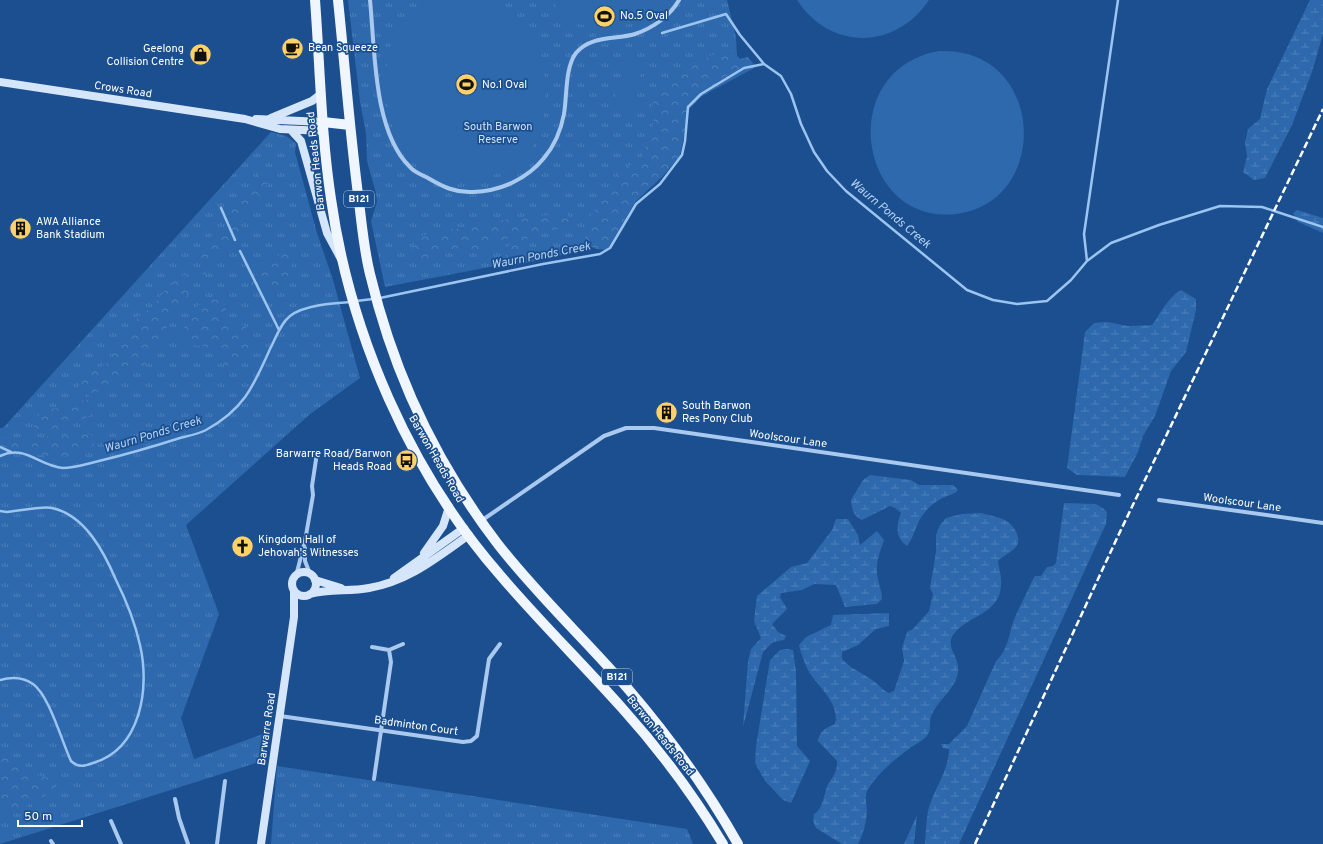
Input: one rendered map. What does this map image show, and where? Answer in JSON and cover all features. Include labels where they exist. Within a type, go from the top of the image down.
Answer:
[{"type":"main road","name":"Barwon Heads Road","points":[[315,0],[330,196],[344,265],[361,326],[385,392],[414,451],[466,532],[500,575],[623,708],[676,773],[724,844]]},
{"type":"main road","name":"Barwon Heads Road","points":[[338,0],[350,125],[370,273],[384,323],[411,401],[448,471],[481,522],[518,570],[629,690],[661,729],[699,781],[738,844]]},
{"type":"main road","points":[[324,126],[350,125]]},
{"type":"main road","points":[[466,532],[481,522]]},
{"type":"street","points":[[370,0],[376,78],[382,113],[396,147],[410,168],[442,186],[461,193],[478,192],[504,186],[521,178],[533,170],[545,157],[558,137],[564,115],[570,66],[575,54],[584,44],[599,39],[635,34],[651,27],[668,16],[679,0]]},
{"type":"street","name":"Crows Road","points":[[0,82],[243,119],[273,127],[292,130],[324,126]]},
{"type":"street","points":[[277,118],[321,94]]},
{"type":"street","points":[[277,118],[324,126]]},
{"type":"street","name":"Crows Road","points":[[243,119],[277,118]]},
{"type":"street","points":[[292,130],[298,136],[302,146],[329,239],[344,265]]},
{"type":"street","name":"Woolscour Lane","points":[[481,522],[594,441],[615,430],[626,428],[654,428],[1119,495]]},
{"type":"street","points":[[317,452],[312,486],[313,495],[305,541],[296,576],[292,582],[294,591],[300,595],[309,595],[324,591],[355,590],[381,585],[412,574],[466,532]]},
{"type":"street","name":"Woolscour Lane","points":[[1159,500],[1323,523]]},
{"type":"street","points":[[413,566],[442,530],[446,521],[449,507]]},
{"type":"street","points":[[381,585],[466,532]]},
{"type":"street","points":[[305,541],[306,561],[315,589],[309,595]]},
{"type":"street","points":[[296,576],[302,573],[335,587],[355,590]]},
{"type":"street","name":"Barwarre Road","points":[[262,844],[294,617],[294,591]]},
{"type":"street","name":"Barwarre Road","points":[[294,617],[299,605],[309,595]]},
{"type":"street","points":[[372,647],[389,650],[404,644]]},
{"type":"street","name":"Badminton Court","points":[[280,716],[463,742],[470,741],[477,736],[489,659],[500,644]]},
{"type":"street","points":[[374,779],[391,662],[389,650]]},
{"type":"street","points":[[217,844],[225,781]]},
{"type":"street","points":[[175,800],[178,816],[188,844]]},
{"type":"street","points":[[111,820],[121,844]]},
{"type":"green space","name":"South Barwon Reserve","points":[[348,0],[727,0],[736,37],[737,59],[697,87],[601,244],[584,250],[514,266],[495,266],[385,287],[371,221],[377,202],[367,161],[366,133],[360,102]]},
{"type":"green space","name":"No.1 Oval","points":[[432,0],[492,0],[498,2],[513,12],[524,23],[532,34],[538,48],[545,76],[545,106],[541,128],[534,143],[524,157],[503,171],[478,179],[456,179],[436,174],[419,163],[405,147],[395,128],[388,106],[386,82],[391,46],[396,33],[403,22],[418,8]]},
{"type":"green space","name":"No.5 Oval","points":[[551,0],[661,0],[653,10],[644,17],[632,23],[607,28],[582,25],[571,20]]},
{"type":"green space","points":[[797,0],[929,0],[915,16],[899,28],[881,35],[863,38],[845,36],[827,29],[811,17]]},
{"type":"green space","points":[[1310,0],[1323,0],[1323,34],[1312,72],[1292,125],[1265,178],[1254,180],[1243,172],[1247,156],[1245,143],[1248,129],[1260,119],[1267,89]]},
{"type":"green space","points":[[732,50],[740,59],[748,57],[756,67],[702,96],[689,109],[680,156],[662,177],[635,202],[607,250],[596,249],[584,243],[589,218],[609,191],[618,173],[642,158],[654,122],[651,107],[667,77],[712,55]]},
{"type":"green space","points":[[939,51],[974,56],[1000,73],[1017,97],[1024,126],[1021,156],[1009,183],[987,204],[956,214],[923,211],[897,196],[880,172],[871,143],[873,113],[884,86],[906,64]]},
{"type":"green space","points":[[626,61],[643,66],[631,109],[613,103]]},
{"type":"green space","points":[[271,132],[286,136],[296,143],[295,152],[317,233],[333,280],[360,378],[309,415],[186,525],[219,614],[181,718],[194,759],[263,734],[259,762],[0,844],[0,428],[3,428]]},
{"type":"green space","points":[[261,171],[267,172],[270,176],[266,187],[243,217],[239,232],[229,248],[221,257],[211,262],[208,272],[204,275],[199,270],[205,261],[201,258],[202,252],[214,232],[227,227],[233,208],[248,196],[249,188]]},
{"type":"green space","points":[[1297,210],[1323,218],[1323,233],[1298,222],[1293,213]]},
{"type":"green space","points":[[566,214],[575,222],[572,226],[527,235],[528,245],[523,261],[511,263],[505,254],[512,237],[480,250],[462,247],[418,261],[411,250],[423,235],[520,217]]},
{"type":"green space","points":[[291,250],[293,260],[292,274],[288,277],[280,290],[276,291],[263,287],[249,294],[250,281],[264,265],[272,262],[283,251]]},
{"type":"green space","points":[[185,275],[191,281],[193,289],[168,315],[165,338],[142,368],[137,361],[130,373],[123,372],[91,397],[84,393],[79,387],[81,376],[108,363],[116,344],[127,337],[138,317],[154,306],[163,292],[177,278]]},
{"type":"green space","points":[[1181,290],[1196,299],[1196,310],[1186,352],[1171,371],[1155,416],[1143,436],[1138,452],[1125,477],[1077,475],[1067,468],[1085,332],[1094,323],[1107,322],[1128,326],[1152,325],[1168,301]]},
{"type":"green space","points":[[214,299],[224,303],[230,321],[245,326],[250,338],[251,355],[241,362],[228,366],[219,360],[218,349],[182,343],[181,333],[197,306]]},
{"type":"green space","points":[[89,400],[93,403],[91,415],[79,421],[60,429],[39,432],[34,427],[33,422],[38,417],[41,409],[65,408],[79,401]]},
{"type":"green space","points":[[86,432],[97,439],[92,447],[83,453],[71,456],[58,457],[32,454],[0,444],[0,437],[32,438]]},
{"type":"green space","points":[[870,475],[911,480],[919,485],[953,485],[958,490],[954,494],[942,498],[931,505],[922,516],[907,546],[900,539],[898,522],[901,513],[895,508],[890,506],[862,520],[854,512],[851,500],[863,480]]},
{"type":"green space","points":[[1064,503],[1096,504],[1107,512],[1106,524],[959,844],[925,844],[929,807],[947,764],[949,749],[943,748],[941,744],[949,744],[967,726],[996,661],[1003,653],[1013,622],[1033,579],[1035,576],[1041,576],[1047,567],[1053,566],[1056,563]]},
{"type":"green space","points":[[981,513],[1007,521],[1014,529],[1018,538],[1018,543],[1015,548],[998,561],[1001,579],[999,595],[995,603],[989,609],[959,628],[953,635],[951,644],[958,666],[957,677],[932,714],[928,735],[892,762],[872,783],[866,795],[867,817],[860,840],[858,844],[842,844],[816,828],[813,821],[814,814],[821,805],[828,784],[835,774],[837,764],[837,761],[818,741],[822,732],[826,728],[835,724],[836,716],[828,696],[809,672],[799,645],[806,637],[831,625],[833,615],[889,613],[889,626],[876,629],[858,645],[842,652],[842,659],[889,693],[894,691],[904,661],[902,648],[907,632],[913,629],[929,611],[933,594],[930,588],[936,552],[936,535],[940,525],[946,518],[962,514]]},
{"type":"green space","points":[[836,519],[848,519],[858,535],[860,545],[877,531],[884,540],[877,563],[877,575],[882,599],[877,604],[845,607],[836,585],[814,584],[802,590],[781,593],[780,597],[787,609],[772,624],[778,632],[786,636],[784,640],[773,642],[763,652],[743,727],[748,661],[751,649],[761,638],[754,621],[757,596],[791,567],[807,563],[832,530]]},
{"type":"green space","points":[[780,650],[793,650],[796,671],[797,746],[810,761],[791,803],[783,800],[765,781],[755,763],[756,746],[770,660]]},
{"type":"green space","points":[[0,751],[32,774],[49,778],[56,784],[52,793],[36,799],[25,807],[0,811]]},
{"type":"green space","points":[[277,766],[687,829],[693,844],[271,844]]},
{"type":"green space","points":[[917,815],[914,844],[904,844]]},
{"type":"waterway","points":[[1087,261],[1084,234],[1118,0]]},
{"type":"waterway","points":[[662,33],[726,14],[740,35],[764,64]]},
{"type":"waterway","name":"Waurn Ponds Creek","points":[[380,298],[543,264],[600,254],[610,248],[636,204],[660,184],[682,155],[685,141],[688,107],[701,94],[744,68],[764,64],[781,76],[791,94],[801,124],[814,152],[827,171],[846,191],[967,290],[993,300],[1017,304],[1047,301],[1071,280],[1087,261],[1111,243],[1159,225],[1220,206],[1262,207],[1323,227]]},
{"type":"waterway","points":[[221,208],[235,240]]},
{"type":"waterway","points":[[240,251],[279,330]]},
{"type":"waterway","name":"Waurn Ponds Creek","points":[[356,301],[373,299]]},
{"type":"waterway","name":"Waurn Ponds Creek","points":[[0,456],[9,453],[25,454],[54,466],[63,468],[71,467],[127,454],[206,430],[230,414],[246,396],[258,375],[281,327],[290,316],[296,312],[311,307],[351,302]]},
{"type":"waterway","points":[[0,447],[11,452]]},
{"type":"waterway","name":"Waurn Ponds Creek","points":[[0,511],[7,512],[37,508],[52,508],[64,512],[84,526],[106,558],[130,612],[140,645],[144,680],[138,715],[132,731],[122,745],[109,756],[82,766],[76,765],[71,761],[50,708],[39,690],[33,684],[21,679],[8,678],[0,680]]},
{"type":"railway","points":[[975,844],[1118,536],[1323,109]]},
{"type":"place","name":"No.5 Oval","points":[[605,16]]},
{"type":"place","name":"Bean Squeeze","points":[[292,48]]},
{"type":"place","name":"Geelong Collision Centre","points":[[200,55]]},
{"type":"place","name":"No.1 Oval","points":[[466,85]]},
{"type":"place","name":"AWA Alliance Bank Stadium","points":[[20,228]]},
{"type":"place","name":"South Barwon Res Pony Club","points":[[666,412]]},
{"type":"place","name":"Barwarre Road/Barwon Heads Road","points":[[407,460]]},
{"type":"place","name":"Kingdom Hall of Jehovah's Witnesses","points":[[242,546]]}]
